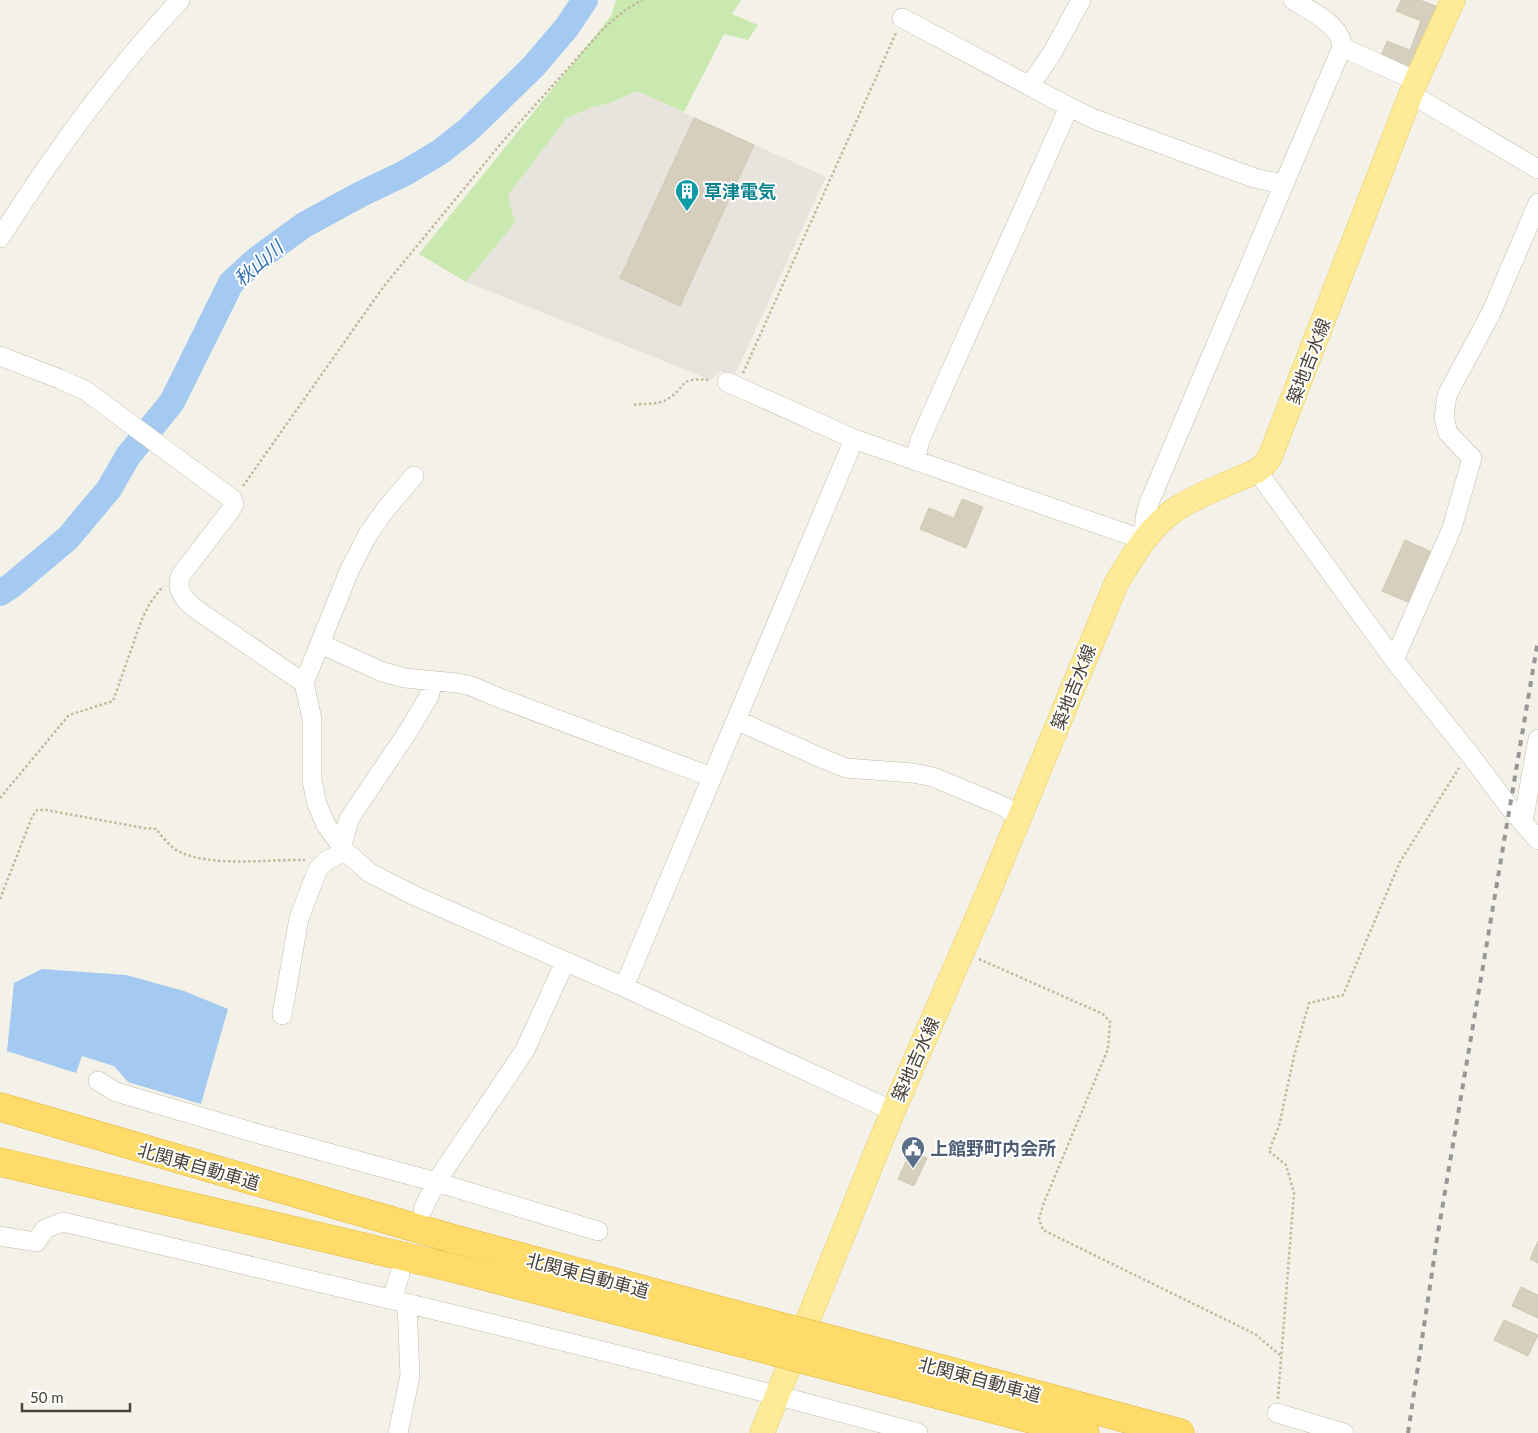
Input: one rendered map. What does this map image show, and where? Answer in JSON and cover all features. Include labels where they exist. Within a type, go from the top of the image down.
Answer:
[{"type":"highway","name":"北関東自動車道","points":[[0,1107],[454,1240],[1085,1433]]},
{"type":"highway","name":"北関東自動車道","points":[[0,1162],[449,1267],[779,1339]]},
{"type":"highway","name":"北関東自動車道","points":[[818,1350],[1180,1433]]},
{"type":"main road","name":"築地吉水線","points":[[762,1433],[893,1111],[1019,818],[1107,605],[1127,564],[1144,540],[1163,520],[1190,501],[1257,471],[1264,465],[1274,449],[1413,87],[1453,0]]},
{"type":"street","points":[[0,238],[50,162],[86,112],[121,66],[180,0]]},
{"type":"street","points":[[1030,85],[1052,55],[1081,0]]},
{"type":"street","points":[[732,384],[854,439],[1144,540],[1145,518],[1149,503],[1342,47],[1342,40],[1330,24],[1293,0]]},
{"type":"street","points":[[902,18],[1094,119],[1254,178],[1283,184]]},
{"type":"street","points":[[1342,47],[1413,87],[1538,169]]},
{"type":"street","points":[[916,461],[920,440],[1069,107]]},
{"type":"street","points":[[1394,660],[1452,528],[1472,458],[1448,433],[1444,418],[1447,395],[1490,314],[1538,203]]},
{"type":"street","points":[[0,356],[86,391],[234,491],[232,499],[234,504],[230,511],[181,575],[178,586],[188,602],[197,610],[304,683]]},
{"type":"street","points":[[624,987],[854,439]]},
{"type":"street","points":[[1257,471],[1394,660],[1538,840]]},
{"type":"street","points":[[414,476],[385,510],[367,536],[350,569],[304,683],[312,720],[312,781],[317,804],[326,825],[343,848],[370,873],[413,895],[624,987],[893,1111]]},
{"type":"street","points":[[320,644],[383,672],[405,678],[433,682],[457,682],[472,686],[502,700],[712,777]]},
{"type":"street","points":[[282,1015],[299,918],[318,869],[343,848],[349,819],[409,730],[429,696],[433,682]]},
{"type":"street","points":[[736,720],[846,768],[913,773],[933,777],[1005,807],[1019,818]]},
{"type":"street","points":[[1523,822],[1538,739]]},
{"type":"street","points":[[423,1209],[436,1182],[525,1050],[564,962]]},
{"type":"street","points":[[98,1081],[116,1092],[259,1134],[436,1182],[598,1231]]},
{"type":"street","points":[[0,1236],[36,1242],[45,1229],[63,1222],[400,1301],[778,1395],[918,1433]]},
{"type":"street","points":[[398,1433],[410,1376],[400,1301],[400,1274]]},
{"type":"street","points":[[1277,1413],[1344,1433]]},
{"type":"path","points":[[234,491],[384,286],[504,140],[604,28],[624,11],[642,0]]},
{"type":"path","points":[[634,405],[664,401],[685,381],[693,379],[732,384],[902,18]]},
{"type":"path","points":[[0,798],[69,715],[113,701],[142,619],[150,603],[164,584]]},
{"type":"path","points":[[1277,1413],[1294,1193],[1286,1165],[1269,1151],[1279,1126],[1294,1056],[1309,1002],[1343,995],[1400,862],[1451,780],[1471,756]]},
{"type":"path","points":[[0,899],[32,817],[37,810],[156,829],[176,850],[199,858],[326,861]]},
{"type":"path","points":[[962,952],[1103,1014],[1110,1022],[1108,1049],[1043,1205],[1039,1219],[1043,1230],[1254,1334],[1281,1356]]},
{"type":"shaded area","name":"草津電気","points":[[637,91],[826,177],[734,377],[721,371],[711,380],[466,282],[515,223],[508,195],[567,118],[590,108],[613,102]]},
{"type":"green space","points":[[616,0],[741,0],[732,14],[758,25],[748,40],[724,34],[684,112],[637,91],[613,102],[590,108],[567,118],[508,195],[515,223],[466,282],[419,254],[611,16]]},
{"type":"water","points":[[42,969],[126,975],[184,991],[228,1009],[201,1104],[128,1082],[114,1066],[82,1056],[76,1073],[7,1051],[14,983]]},
{"type":"building","points":[[1401,0],[1420,0],[1438,7],[1412,71],[1380,58],[1387,41],[1410,50],[1421,21],[1396,11]]},
{"type":"building","name":"草津電気","points":[[694,118],[754,145],[680,306],[620,278]]},
{"type":"building","points":[[962,499],[983,507],[966,548],[920,529],[929,508],[954,518]]},
{"type":"building","points":[[1405,540],[1434,553],[1412,604],[1382,591]]},
{"type":"building","name":"上館野町内会所","points":[[911,1151],[927,1158],[914,1186],[898,1179]]},
{"type":"building","points":[[1538,1241],[1538,1263],[1530,1259]]},
{"type":"building","points":[[1521,1287],[1538,1295],[1538,1318],[1512,1306]]},
{"type":"building","points":[[1504,1320],[1538,1335],[1528,1356],[1494,1340]]},
{"type":"waterway","name":"秋山川","points":[[0,593],[68,538],[109,489],[128,456],[172,402],[231,283],[256,260],[304,225],[405,173],[440,152],[468,130],[533,67],[567,27],[585,0]]},
{"type":"railway","points":[[1408,1433],[1437,1239],[1538,640]]},
{"type":"place","name":"草津電気","points":[[687,212]]},
{"type":"place","name":"上館野町内会所","points":[[913,1169]]}]
